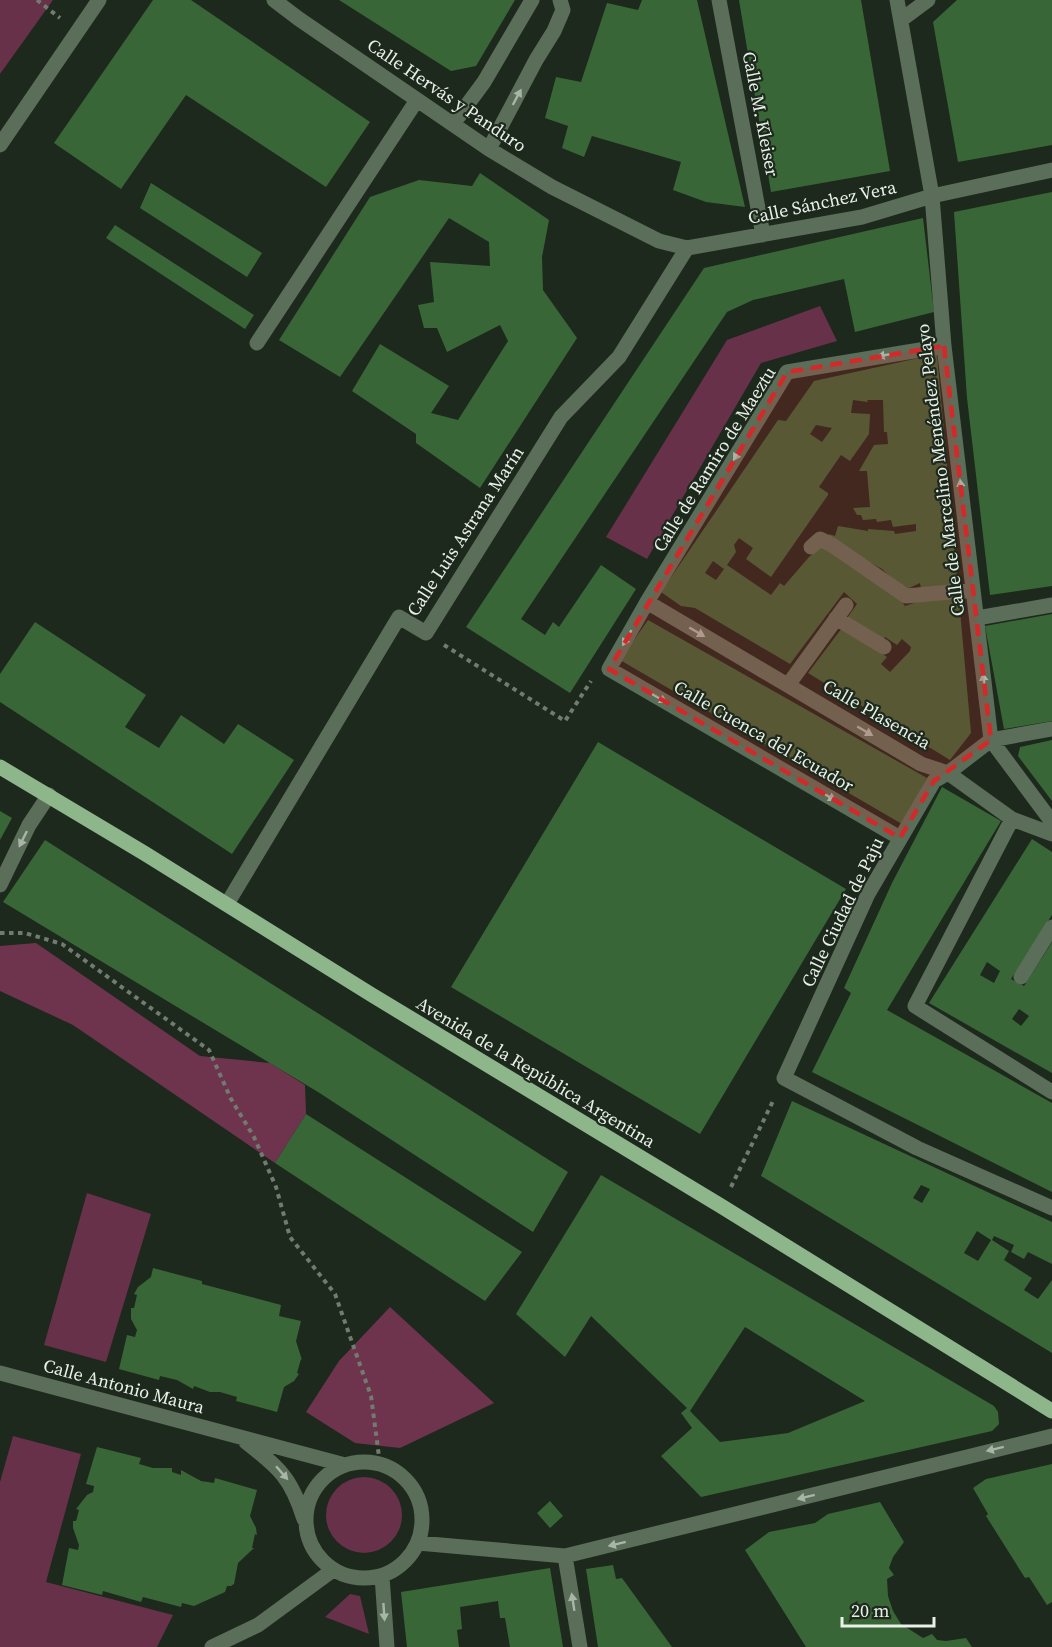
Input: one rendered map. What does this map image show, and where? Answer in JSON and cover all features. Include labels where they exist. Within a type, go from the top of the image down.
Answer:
[{"type":"main road","name":"Avenida de la República Argentina","points":[[0,767],[722,1206],[1052,1411]]},
{"type":"street","points":[[0,145],[99,0]]},
{"type":"street","name":"Calle Hervás y Panduro","points":[[274,0],[489,149],[552,187],[605,214]]},
{"type":"street","points":[[453,124],[484,82],[532,0]]},
{"type":"street","points":[[489,149],[554,31],[563,10],[560,0]]},
{"type":"street","name":"Calle M. Kleiser","points":[[719,0],[763,235]]},
{"type":"street","name":"Calle de Marcelino Menéndez Pelayo","points":[[897,0],[932,196],[944,345],[991,740]]},
{"type":"street","points":[[901,20],[928,0]]},
{"type":"street","points":[[257,343],[417,100]]},
{"type":"street","name":"Calle Sánchez Vera","points":[[605,214],[659,241],[687,248],[862,217],[932,196],[1052,170]]},
{"type":"street","name":"Calle Luis Astrana Marín","points":[[227,904],[399,617],[426,633],[561,417],[619,357],[687,248]]},
{"type":"street","name":"Calle de Ramiro de Maeztu","points":[[609,669],[647,602],[787,372],[944,345]]},
{"type":"street","points":[[811,547],[820,538],[906,596],[973,590]]},
{"type":"street","name":"Calle Plasencia","points":[[647,602],[921,764],[948,773]]},
{"type":"street","points":[[788,686],[846,604]]},
{"type":"street","points":[[977,618],[1052,605]]},
{"type":"street","points":[[836,618],[884,647]]},
{"type":"street","name":"Calle Cuenca del Ecuador","points":[[609,669],[900,838]]},
{"type":"street","points":[[1052,729],[991,740],[948,773],[1012,819],[1052,834]]},
{"type":"street","points":[[991,740],[1052,822]]},
{"type":"street","name":"Calle Ciudad de Paju","points":[[784,1078],[868,894],[934,781],[948,773]]},
{"type":"street","points":[[0,885],[29,825],[49,795]]},
{"type":"street","points":[[1012,819],[915,1006],[1052,1092]]},
{"type":"street","points":[[1021,977],[1052,927]]},
{"type":"street","points":[[784,1078],[916,1148],[1052,1208]]},
{"type":"street","name":"Calle Antonio Maura","points":[[0,1373],[345,1465]]},
{"type":"street","points":[[418,1543],[566,1556],[1052,1436]]},
{"type":"street","name":"Calle Antonio Maura","points":[[239,1437],[278,1467],[290,1482],[305,1523]]},
{"type":"street","points":[[368,1462],[380,1464],[402,1476],[417,1495],[423,1518],[418,1543],[410,1557],[398,1568],[382,1576],[357,1578],[333,1570],[324,1563],[311,1545],[305,1523],[308,1502],[319,1483],[335,1469],[345,1465],[368,1462]]},
{"type":"street","points":[[566,1556],[580,1647]]},
{"type":"street","points":[[212,1647],[258,1625],[333,1570]]},
{"type":"street","points":[[382,1576],[387,1647]]},
{"type":"path","points":[[37,0],[78,31]]},
{"type":"path","points":[[426,633],[565,721],[600,665],[609,669]]},
{"type":"path","points":[[0,933],[25,933],[62,944],[209,1050],[231,1099],[254,1137],[276,1187],[290,1236],[335,1294],[371,1395],[380,1464]]},
{"type":"path","points":[[722,1206],[784,1078]]},
{"type":"highlighted area","points":[[944,346],[991,740],[934,781],[900,838],[609,669],[787,372]]},
{"type":"shaded area","points":[[0,0],[53,0],[0,74]]},
{"type":"shaded area","points":[[820,306],[837,341],[761,363],[647,559],[606,537],[727,340]]},
{"type":"shaded area","points":[[36,943],[200,1056],[270,1063],[305,1085],[306,1114],[275,1163],[73,1025],[0,991],[0,946]]},
{"type":"shaded area","points":[[87,1193],[151,1214],[106,1362],[44,1345]]},
{"type":"shaded area","points":[[390,1307],[494,1403],[400,1448],[355,1443],[306,1412],[339,1361]]},
{"type":"shaded area","points":[[13,1436],[81,1454],[46,1582],[173,1615],[157,1647],[0,1647],[0,1482]]},
{"type":"shaded area","points":[[357,1477],[371,1477],[385,1483],[396,1494],[400,1500],[402,1515],[400,1530],[391,1542],[379,1551],[357,1553],[343,1547],[332,1536],[326,1522],[326,1508],[332,1494],[343,1483]]},
{"type":"shaded area","points":[[350,1594],[360,1596],[369,1634],[325,1617]]},
{"type":"building","points":[[153,0],[191,0],[370,122],[326,187],[186,95],[121,189],[54,143]]},
{"type":"building","points":[[339,0],[515,0],[476,66],[451,71]]},
{"type":"building","points":[[642,0],[697,0],[745,207],[706,202],[673,190],[681,162],[592,136],[584,157],[562,148],[568,126],[545,118],[556,77],[581,82],[607,3],[638,10]]},
{"type":"building","points":[[739,0],[861,0],[890,171],[771,192]]},
{"type":"building","points":[[957,0],[1052,0],[1052,145],[958,162],[933,22]]},
{"type":"building","points":[[480,173],[549,220],[542,257],[543,290],[577,338],[480,488],[416,443],[416,434],[352,391],[380,344],[449,386],[431,413],[458,420],[508,341],[500,325],[447,352],[437,328],[424,328],[418,305],[434,302],[430,262],[490,266],[489,242],[449,218],[340,377],[279,340],[370,197],[419,180],[472,186]]},
{"type":"building","points":[[151,183],[262,253],[247,277],[140,208]]},
{"type":"building","points":[[1052,192],[1052,586],[990,595],[967,398],[954,212]]},
{"type":"building","points":[[923,218],[934,312],[855,332],[844,279],[753,300],[727,312],[521,619],[545,635],[553,622],[559,627],[601,565],[636,589],[570,693],[466,627],[704,268]]},
{"type":"building","points":[[115,225],[254,315],[245,329],[106,238]]},
{"type":"building","points":[[937,354],[971,733],[950,760],[808,673],[842,628],[887,657],[881,664],[890,672],[910,651],[911,647],[902,639],[897,645],[885,637],[882,641],[847,618],[857,604],[844,592],[790,664],[695,608],[681,606],[661,592],[778,420],[786,421],[814,381]],"holes":[[[853,400],[868,402],[867,400],[883,400],[884,432],[887,432],[888,444],[874,445],[859,471],[867,471],[870,507],[853,508],[863,520],[876,519],[877,522],[891,520],[893,527],[916,524],[916,531],[895,534],[894,531],[868,529],[868,531],[838,526],[835,536],[829,534],[827,539],[882,569],[905,590],[920,583],[923,600],[905,606],[900,599],[854,564],[849,566],[825,542],[784,586],[780,583],[771,595],[727,565],[736,552],[734,545],[739,538],[753,548],[746,559],[771,577],[828,495],[819,487],[841,455],[850,461],[869,434],[870,414],[851,413]],[[816,425],[832,428],[822,442],[810,434]],[[713,561],[724,569],[716,580],[705,573]]]},
{"type":"building","points":[[1052,614],[1052,721],[1004,729],[985,626]]},
{"type":"building","points":[[648,620],[927,778],[902,824],[620,660]]},
{"type":"building","points":[[35,622],[146,695],[125,727],[159,748],[181,715],[224,744],[238,724],[294,760],[232,854],[0,702],[0,674]]},
{"type":"building","points":[[1052,740],[1052,801],[1018,756],[1020,747]]},
{"type":"building","points":[[598,742],[846,889],[700,1134],[451,987]]},
{"type":"building","points":[[942,787],[1001,821],[887,1010],[1052,1103],[1052,1192],[812,1072],[851,993],[844,988],[892,883]]},
{"type":"building","points":[[0,811],[12,818],[0,840]]},
{"type":"building","points":[[1032,839],[1052,852],[1052,915],[1011,979],[1024,986],[1052,942],[1052,1073],[929,1003]],"holes":[[[987,962],[1000,971],[994,983],[980,975]],[[1019,1009],[1029,1016],[1021,1026],[1012,1019]]]},
{"type":"building","points":[[45,840],[568,1172],[533,1232],[318,1092],[3,902]]},
{"type":"building","points":[[792,1101],[1052,1222],[1052,1264],[1028,1252],[1024,1259],[1011,1252],[1014,1245],[994,1236],[992,1240],[1009,1251],[1004,1260],[1032,1278],[1024,1290],[1038,1299],[1052,1280],[1052,1353],[761,1176]],"holes":[[[921,1185],[930,1189],[922,1203],[913,1198]],[[977,1231],[991,1240],[978,1261],[964,1253]]]},
{"type":"building","points":[[306,1114],[522,1252],[485,1301],[275,1163]]},
{"type":"building","points":[[601,1175],[994,1406],[998,1412],[999,1424],[992,1431],[701,1497],[661,1456],[692,1428],[681,1413],[687,1408],[591,1316],[565,1357],[516,1314]],"holes":[[[745,1327],[865,1401],[788,1433],[720,1442],[690,1411]]]},
{"type":"building","points":[[153,1268],[281,1305],[279,1316],[301,1321],[296,1341],[302,1360],[297,1373],[299,1374],[294,1381],[284,1387],[277,1412],[236,1401],[237,1397],[220,1392],[210,1392],[194,1386],[193,1389],[177,1380],[160,1376],[159,1380],[119,1369],[127,1335],[135,1337],[137,1330],[131,1319],[131,1308],[134,1308],[137,1295],[134,1294],[138,1287],[151,1277]]},
{"type":"building","points":[[97,1447],[141,1458],[139,1464],[153,1468],[172,1468],[172,1472],[181,1475],[181,1470],[201,1481],[214,1483],[215,1478],[257,1490],[250,1516],[257,1535],[255,1534],[252,1548],[254,1548],[238,1563],[234,1584],[227,1586],[225,1592],[194,1606],[182,1603],[181,1607],[143,1597],[141,1602],[103,1591],[102,1595],[62,1585],[69,1548],[78,1550],[79,1545],[73,1528],[73,1521],[76,1521],[79,1510],[76,1509],[87,1495],[93,1492],[94,1486],[86,1484]]},
{"type":"building","points":[[1052,1464],[1052,1602],[1047,1605],[1029,1577],[1025,1578],[986,1516],[988,1514],[973,1488],[986,1479]]},
{"type":"building","points":[[550,1501],[563,1516],[550,1528],[537,1513]]},
{"type":"building","points":[[880,1502],[904,1542],[893,1557],[889,1568],[894,1575],[887,1579],[888,1596],[901,1624],[923,1638],[932,1634],[937,1640],[966,1638],[972,1647],[806,1647],[745,1550],[769,1532],[815,1523],[828,1514]]},
{"type":"building","points":[[613,1565],[616,1579],[622,1578],[672,1647],[598,1647],[586,1569]]},
{"type":"building","points":[[550,1568],[563,1647],[510,1647],[505,1618],[500,1618],[498,1601],[460,1607],[462,1629],[457,1630],[459,1647],[407,1647],[401,1592]]}]
